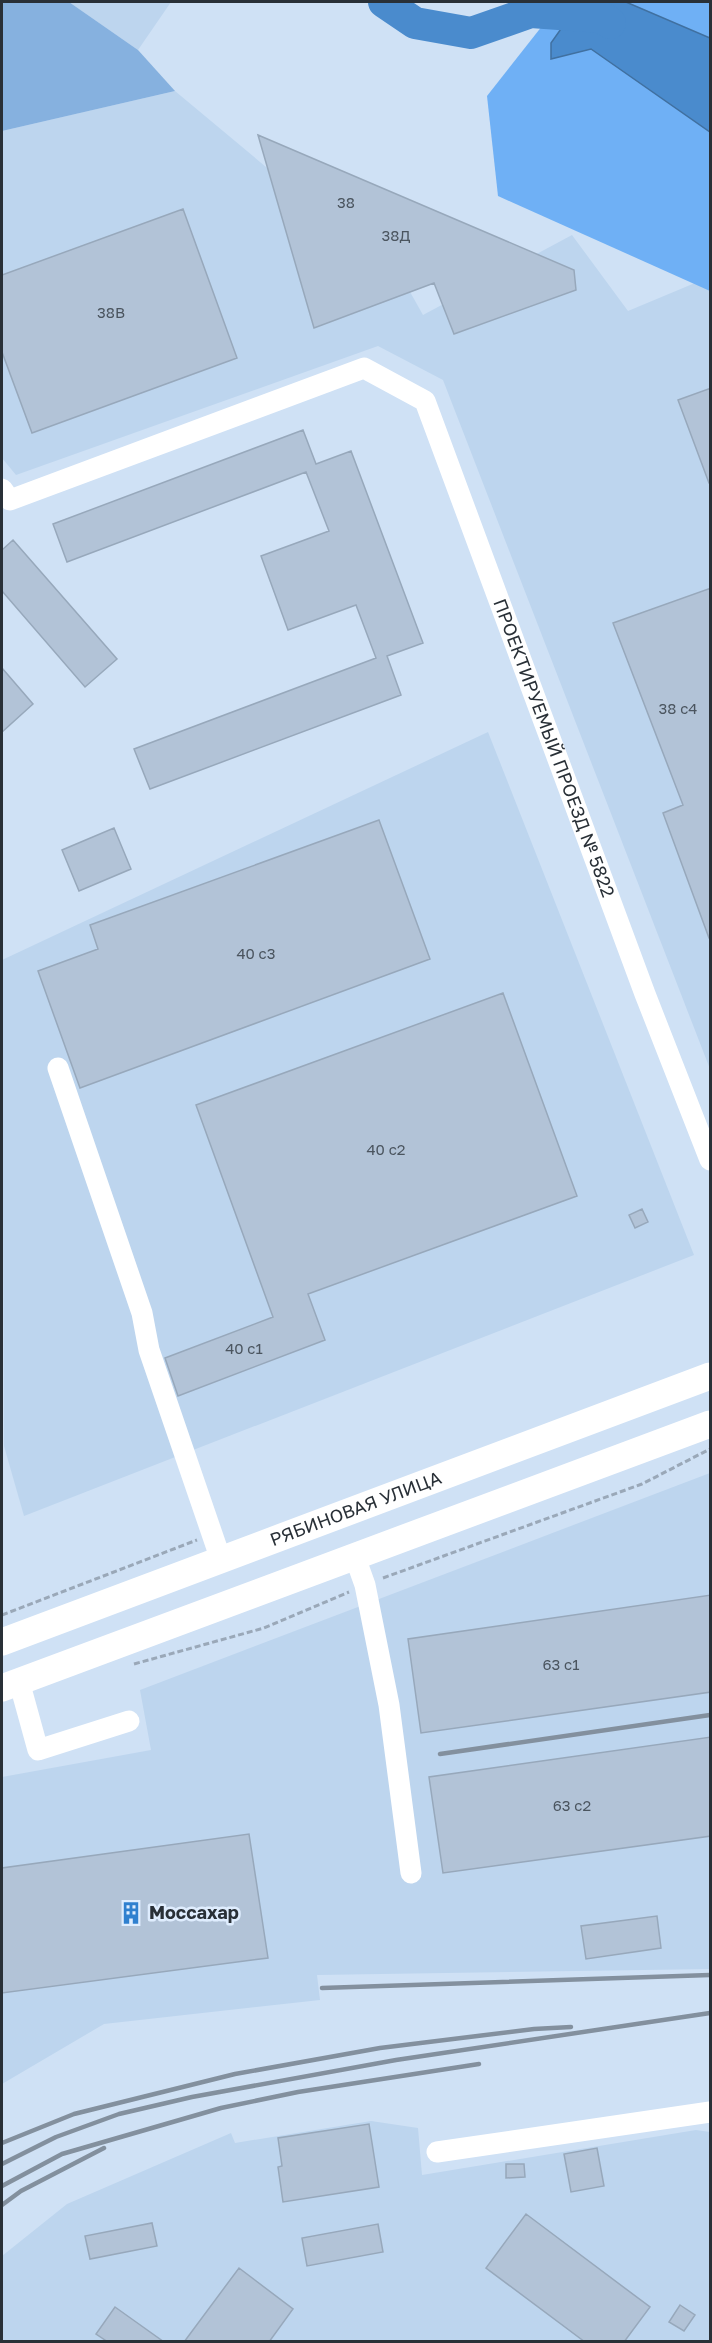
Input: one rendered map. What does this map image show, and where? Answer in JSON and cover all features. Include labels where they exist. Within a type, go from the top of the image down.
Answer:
[{"type":"main road","name":"РЯБИНОВАЯ УЛИЦА","points":[[2,1642],[711,1376]]},
{"type":"main road","points":[[10,1685],[711,1424]]},
{"type":"lane","name":"ПРОЕКТИРУЕМЫЙ ПРОЕЗД № 5822","points":[[2,489],[10,500],[363,368],[424,400],[640,983],[711,1160]]},
{"type":"lane","points":[[58,1068],[142,1313],[148,1350],[221,1560]]},
{"type":"lane","points":[[355,1557],[365,1585],[389,1705],[411,1873]]},
{"type":"lane","points":[[10,1685],[38,1750],[129,1721]]},
{"type":"lane","points":[[437,2152],[711,2112]]},
{"type":"path","points":[[2,1615],[212,1534]]},
{"type":"shaded area","points":[[2,2],[69,2],[138,50],[175,91],[2,131]]},
{"type":"shaded area","points":[[69,2],[171,2],[138,50]]},
{"type":"shaded area","points":[[561,2],[710,2],[710,291],[498,196],[487,96]]},
{"type":"shaded area","points":[[580,2],[626,2],[710,38],[710,132],[591,49],[551,59],[551,43]]},
{"type":"shaded area","points":[[175,91],[405,283],[423,315],[572,235],[628,311],[695,283],[710,290],[710,1069],[443,380],[378,346],[16,475],[2,458],[2,131]]},
{"type":"shaded area","points":[[488,732],[694,1255],[24,1516],[4,1446],[2,960]]},
{"type":"shaded area","points":[[710,1473],[710,1969],[317,1975],[320,2000],[104,2024],[2,2084],[2,1777],[151,1750],[140,1690]]},
{"type":"shaded area","points":[[371,2121],[418,2128],[422,2175],[696,2130],[710,2132],[710,2341],[2,2342],[2,2256],[67,2204],[231,2133],[235,2143]]},
{"type":"building","points":[[258,135],[574,270],[576,290],[454,334],[434,283],[314,328]]},
{"type":"building","points":[[183,209],[237,358],[32,433],[2,352],[2,275]]},
{"type":"building","points":[[711,388],[711,483],[709,483],[678,400]]},
{"type":"building","points":[[303,430],[316,464],[351,451],[423,643],[387,656],[401,695],[150,789],[134,749],[376,658],[356,605],[288,630],[261,556],[329,531],[306,472],[67,562],[53,524]]},
{"type":"building","points":[[13,540],[117,659],[85,687],[2,591],[2,550]]},
{"type":"building","points":[[711,588],[711,938],[709,938],[663,813],[683,805],[613,623]]},
{"type":"building","points":[[2,668],[33,704],[2,732]]},
{"type":"building","points":[[379,820],[430,959],[80,1088],[38,971],[98,949],[90,925]]},
{"type":"building","points":[[114,828],[131,869],[79,891],[62,850]]},
{"type":"building","points":[[503,993],[577,1196],[308,1294],[325,1340],[178,1396],[165,1358],[273,1317],[196,1105]]},
{"type":"building","points":[[642,1209],[648,1222],[635,1228],[629,1215]]},
{"type":"building","points":[[711,1595],[711,1692],[421,1733],[408,1639]]},
{"type":"building","points":[[711,1737],[711,1836],[443,1873],[429,1777]]},
{"type":"building","name":"Моссахар","points":[[249,1834],[268,1958],[2,1993],[2,1868]]},
{"type":"building","points":[[657,1916],[661,1948],[586,1959],[581,1926]]},
{"type":"building","points":[[369,2124],[379,2187],[283,2202],[278,2167],[282,2166],[278,2138]]},
{"type":"building","points":[[597,2148],[604,2186],[571,2192],[564,2154]]},
{"type":"building","points":[[506,2164],[524,2164],[525,2177],[506,2178]]},
{"type":"building","points":[[526,2214],[650,2307],[624,2342],[585,2342],[486,2268]]},
{"type":"building","points":[[152,2223],[157,2246],[90,2259],[85,2236]]},
{"type":"building","points":[[378,2224],[383,2252],[307,2266],[302,2238]]},
{"type":"building","points":[[239,2268],[293,2309],[269,2342],[184,2342]]},
{"type":"building","points":[[680,2305],[695,2315],[684,2331],[669,2322]]},
{"type":"building","points":[[115,2307],[164,2342],[108,2342],[96,2334]]},
{"type":"waterway","points":[[384,2],[415,23],[471,33],[531,12],[601,17],[610,23]]},
{"type":"railway","points":[[440,1754],[710,1715]]},
{"type":"railway","points":[[322,1988],[710,1975]]},
{"type":"railway","points":[[2,2164],[56,2137],[119,2114],[192,2097],[396,2060],[710,2013]]},
{"type":"railway","points":[[2,2143],[74,2114],[235,2074],[380,2048],[534,2029],[571,2027]]},
{"type":"railway","points":[[2,2186],[62,2154],[221,2108],[298,2092],[479,2064]]},
{"type":"railway","points":[[2,2205],[21,2191],[104,2148]]},
{"type":"place","name":"Моссахар","points":[[131,1913]]}]
